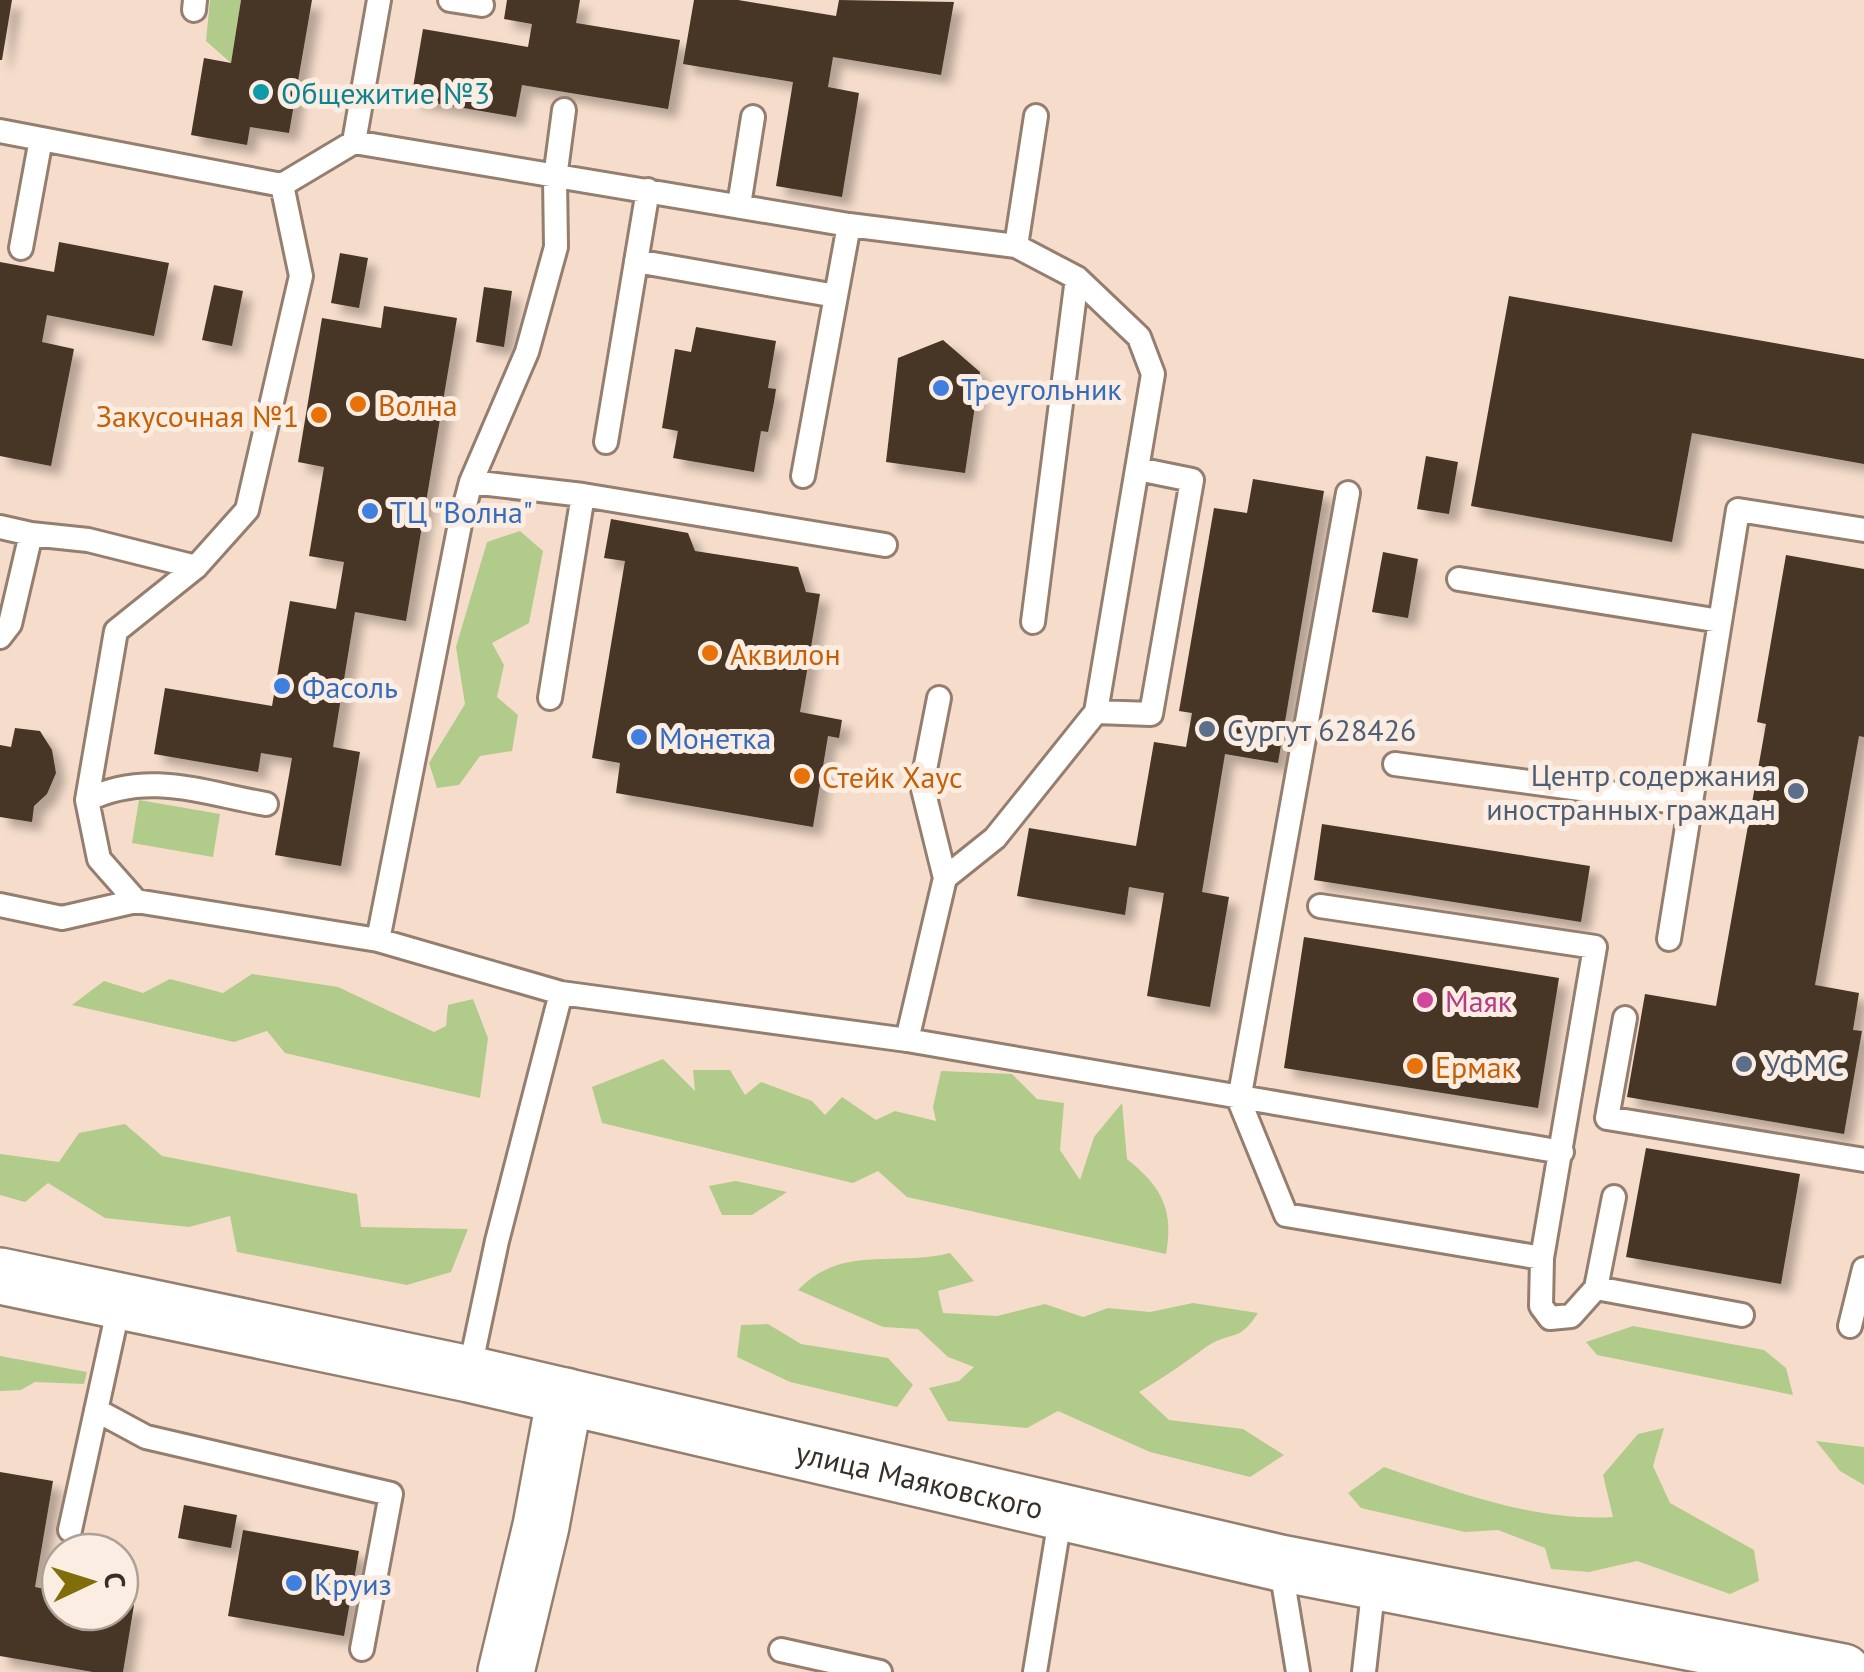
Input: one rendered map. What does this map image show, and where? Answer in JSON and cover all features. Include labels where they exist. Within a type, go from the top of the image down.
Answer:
[{"type":"main road","name":"улица Маяковского","points":[[0,1276],[469,1374],[1280,1563],[1843,1672]]},
{"type":"main road","points":[[506,1672],[541,1526],[565,1396]]},
{"type":"lane","points":[[354,142],[379,0]]},
{"type":"lane","points":[[450,0],[482,5]]},
{"type":"lane","points":[[378,940],[471,482],[527,352],[556,247],[555,178],[564,110]]},
{"type":"lane","points":[[1016,246],[1036,116]]},
{"type":"lane","points":[[739,205],[753,117]]},
{"type":"lane","points":[[0,131],[282,185],[354,142],[555,178],[1016,246],[1077,278],[1139,337],[1154,374],[1096,712],[995,838],[945,878]]},
{"type":"lane","points":[[21,248],[41,139]]},
{"type":"lane","points":[[136,902],[99,860],[87,800],[116,631],[196,567],[247,510],[301,276],[282,185]]},
{"type":"lane","points":[[606,442],[648,190]]},
{"type":"lane","points":[[803,476],[849,224]]},
{"type":"lane","points":[[636,261],[836,296]]},
{"type":"lane","points":[[1033,622],[1077,278]]},
{"type":"lane","points":[[1096,712],[1151,714],[1192,480],[1138,469]]},
{"type":"lane","points":[[471,482],[583,494],[885,545]]},
{"type":"lane","points":[[1348,493],[1239,1100],[1286,1214],[1542,1258]]},
{"type":"lane","points":[[550,698],[583,494]]},
{"type":"lane","points":[[1669,939],[1738,510],[1864,530]]},
{"type":"lane","points":[[0,527],[88,540],[196,567]]},
{"type":"lane","points":[[0,636],[10,624],[31,534]]},
{"type":"lane","points":[[1459,579],[1720,622]]},
{"type":"lane","points":[[907,1040],[945,878],[922,785],[939,698]]},
{"type":"lane","points":[[1395,764],[1691,804]]},
{"type":"lane","points":[[87,800],[119,784],[150,783],[266,804]]},
{"type":"lane","points":[[0,905],[62,918],[136,902],[378,940],[561,993],[907,1040],[1239,1100],[1562,1152]]},
{"type":"lane","points":[[1320,906],[1595,947],[1542,1258],[1541,1306],[1550,1318],[1572,1316],[1596,1288],[1614,1197]]},
{"type":"lane","points":[[469,1374],[496,1242],[561,993]]},
{"type":"lane","points":[[1625,1018],[1607,1118],[1864,1160]]},
{"type":"lane","points":[[1850,1326],[1864,1268]]},
{"type":"lane","points":[[1596,1288],[1742,1315]]},
{"type":"lane","points":[[70,1530],[120,1302]]},
{"type":"lane","points":[[96,1410],[146,1437],[391,1494],[362,1648]]},
{"type":"lane","points":[[1035,1672],[1062,1513]]},
{"type":"lane","points":[[1280,1563],[1298,1672]]},
{"type":"lane","points":[[1364,1672],[1374,1583]]},
{"type":"lane","points":[[782,1650],[880,1672]]},
{"type":"green space","points":[[210,0],[241,0],[231,63],[206,41]]},
{"type":"green space","points":[[520,531],[543,551],[529,623],[492,643],[504,665],[497,697],[518,715],[512,751],[480,756],[459,785],[437,788],[429,763],[465,704],[456,647],[487,542]]},
{"type":"green space","points":[[139,800],[220,814],[213,857],[132,843]]},
{"type":"green space","points":[[252,974],[338,987],[434,1032],[446,1026],[448,1005],[473,999],[488,1038],[480,1098],[285,1053],[267,1031],[234,1042],[72,1005],[104,981],[143,993],[170,979],[223,993]]},
{"type":"green space","points":[[663,1059],[695,1091],[693,1070],[730,1070],[745,1095],[761,1082],[812,1101],[825,1115],[842,1097],[876,1120],[895,1111],[936,1121],[933,1107],[941,1071],[1012,1074],[1037,1099],[1064,1103],[1060,1150],[1080,1180],[1094,1137],[1122,1103],[1127,1159],[1149,1179],[1163,1200],[1168,1225],[1166,1254],[907,1197],[878,1171],[853,1183],[602,1123],[592,1087]]},
{"type":"green space","points":[[125,1124],[162,1156],[357,1194],[361,1227],[468,1229],[451,1272],[407,1285],[237,1252],[230,1216],[189,1227],[105,1218],[48,1183],[25,1202],[0,1195],[0,1154],[59,1162],[79,1133]]},
{"type":"green space","points":[[735,1181],[787,1192],[752,1215],[722,1215],[709,1186]]},
{"type":"green space","points":[[950,1253],[974,1281],[938,1291],[943,1313],[997,1316],[1045,1304],[1083,1317],[1108,1308],[1150,1312],[1193,1303],[1258,1313],[1239,1333],[1215,1342],[1139,1392],[1169,1420],[1243,1429],[1284,1455],[1250,1477],[1150,1452],[1058,1411],[1027,1428],[948,1421],[929,1388],[959,1381],[974,1367],[948,1357],[918,1329],[883,1327],[798,1290],[832,1267],[851,1262]]},
{"type":"green space","points":[[768,1324],[801,1344],[888,1358],[913,1385],[897,1407],[790,1382],[737,1357],[741,1325]]},
{"type":"green space","points":[[1633,1326],[1764,1350],[1786,1368],[1793,1395],[1597,1355],[1586,1342]]},
{"type":"green space","points":[[0,1356],[87,1372],[84,1384],[35,1382],[21,1390],[0,1391]]},
{"type":"green space","points":[[1664,1428],[1653,1466],[1670,1503],[1754,1550],[1759,1581],[1730,1594],[1637,1561],[1589,1572],[1551,1569],[1545,1548],[1498,1530],[1465,1532],[1361,1508],[1348,1493],[1384,1467],[1526,1510],[1613,1517],[1603,1475],[1638,1434]]},
{"type":"green space","points":[[1816,1441],[1864,1447],[1864,1485],[1840,1471]]},
{"type":"building","points":[[0,0],[12,0],[2,60],[0,60]]},
{"type":"building","name":"Общежитие №3","points":[[241,0],[312,0],[289,133],[250,127],[247,145],[191,135],[204,58],[231,63]]},
{"type":"building","points":[[507,0],[580,0],[576,23],[680,40],[668,109],[522,85],[516,117],[411,99],[423,29],[528,47],[532,24],[504,19]]},
{"type":"building","points":[[694,0],[738,0],[836,16],[839,0],[954,2],[941,75],[833,57],[828,87],[859,93],[842,197],[776,186],[793,82],[683,64]]},
{"type":"building","points":[[59,242],[169,263],[154,336],[47,315],[42,342],[74,349],[51,466],[0,456],[0,262],[54,272]]},
{"type":"building","points":[[340,253],[368,258],[359,308],[331,303]]},
{"type":"building","points":[[214,285],[243,291],[232,346],[202,340]]},
{"type":"building","points":[[484,287],[512,291],[504,347],[476,342]]},
{"type":"building","points":[[1509,296],[1864,359],[1864,464],[1692,433],[1672,542],[1471,506]]},
{"type":"building","points":[[384,306],[457,318],[406,621],[355,612],[333,747],[360,752],[341,866],[275,855],[292,758],[261,753],[258,772],[154,754],[165,688],[272,706],[290,601],[336,609],[344,562],[309,556],[324,467],[298,462],[322,318],[381,328]]},
{"type":"building","points":[[696,327],[776,341],[768,388],[776,389],[774,402],[768,432],[761,431],[754,472],[673,458],[678,431],[662,428],[675,349],[691,352]]},
{"type":"building","points":[[943,340],[980,372],[965,473],[886,462],[898,358]]},
{"type":"building","points":[[1426,456],[1458,462],[1449,514],[1417,509]]},
{"type":"building","points":[[1253,479],[1324,491],[1278,763],[1225,754],[1202,892],[1229,897],[1210,1007],[1147,996],[1164,893],[1129,887],[1125,915],[1017,896],[1029,828],[1136,846],[1154,742],[1186,747],[1192,713],[1179,711],[1214,508],[1247,513]]},
{"type":"building","name":"Аквилон","points":[[611,519],[688,533],[695,551],[798,567],[806,592],[820,594],[800,712],[842,720],[839,738],[828,736],[813,827],[616,793],[620,763],[592,758],[625,561],[604,558]]},
{"type":"building","points":[[1383,552],[1418,559],[1408,618],[1372,612]]},
{"type":"building","points":[[1786,555],[1864,569],[1864,737],[1859,736],[1815,985],[1859,993],[1853,1030],[1862,1031],[1844,1134],[1627,1097],[1645,994],[1716,1006],[1766,724],[1757,722]]},
{"type":"building","points":[[15,728],[40,731],[52,750],[56,773],[47,794],[34,806],[32,822],[0,817],[0,745],[11,747]]},
{"type":"building","points":[[1322,824],[1590,866],[1581,922],[1314,880]]},
{"type":"building","name":"Маяк","points":[[1304,937],[1559,978],[1538,1108],[1284,1068]]},
{"type":"building","points":[[1646,1148],[1800,1174],[1781,1284],[1626,1257]]},
{"type":"building","points":[[0,1472],[53,1481],[44,1532],[40,1532],[35,1587],[40,1588],[40,1632],[130,1632],[123,1672],[93,1672],[0,1656]]},
{"type":"building","points":[[184,1505],[237,1515],[231,1548],[178,1538]]},
{"type":"building","name":"Круиз","points":[[243,1530],[359,1551],[344,1636],[228,1616]]},
{"type":"place","name":"Общежитие №3","points":[[261,92]]},
{"type":"place","name":"Треугольник","points":[[941,388]]},
{"type":"place","name":"Волна","points":[[358,404]]},
{"type":"place","name":"Закусочная №1","points":[[319,415]]},
{"type":"place","name":"ТЦ \"Волна\"","points":[[370,511]]},
{"type":"place","name":"Аквилон","points":[[710,653]]},
{"type":"place","name":"Фасоль","points":[[282,686]]},
{"type":"place","name":"Сургут 628426","points":[[1207,729]]},
{"type":"place","name":"Монетка","points":[[639,737]]},
{"type":"place","name":"Стейк Хаус","points":[[802,776]]},
{"type":"place","name":"Центр содержания иностранных граждан","points":[[1796,791]]},
{"type":"place","name":"Маяк","points":[[1425,1000]]},
{"type":"place","name":"УФМС","points":[[1744,1064]]},
{"type":"place","name":"Ермак","points":[[1415,1066]]},
{"type":"place","name":"Круиз","points":[[294,1583]]}]
